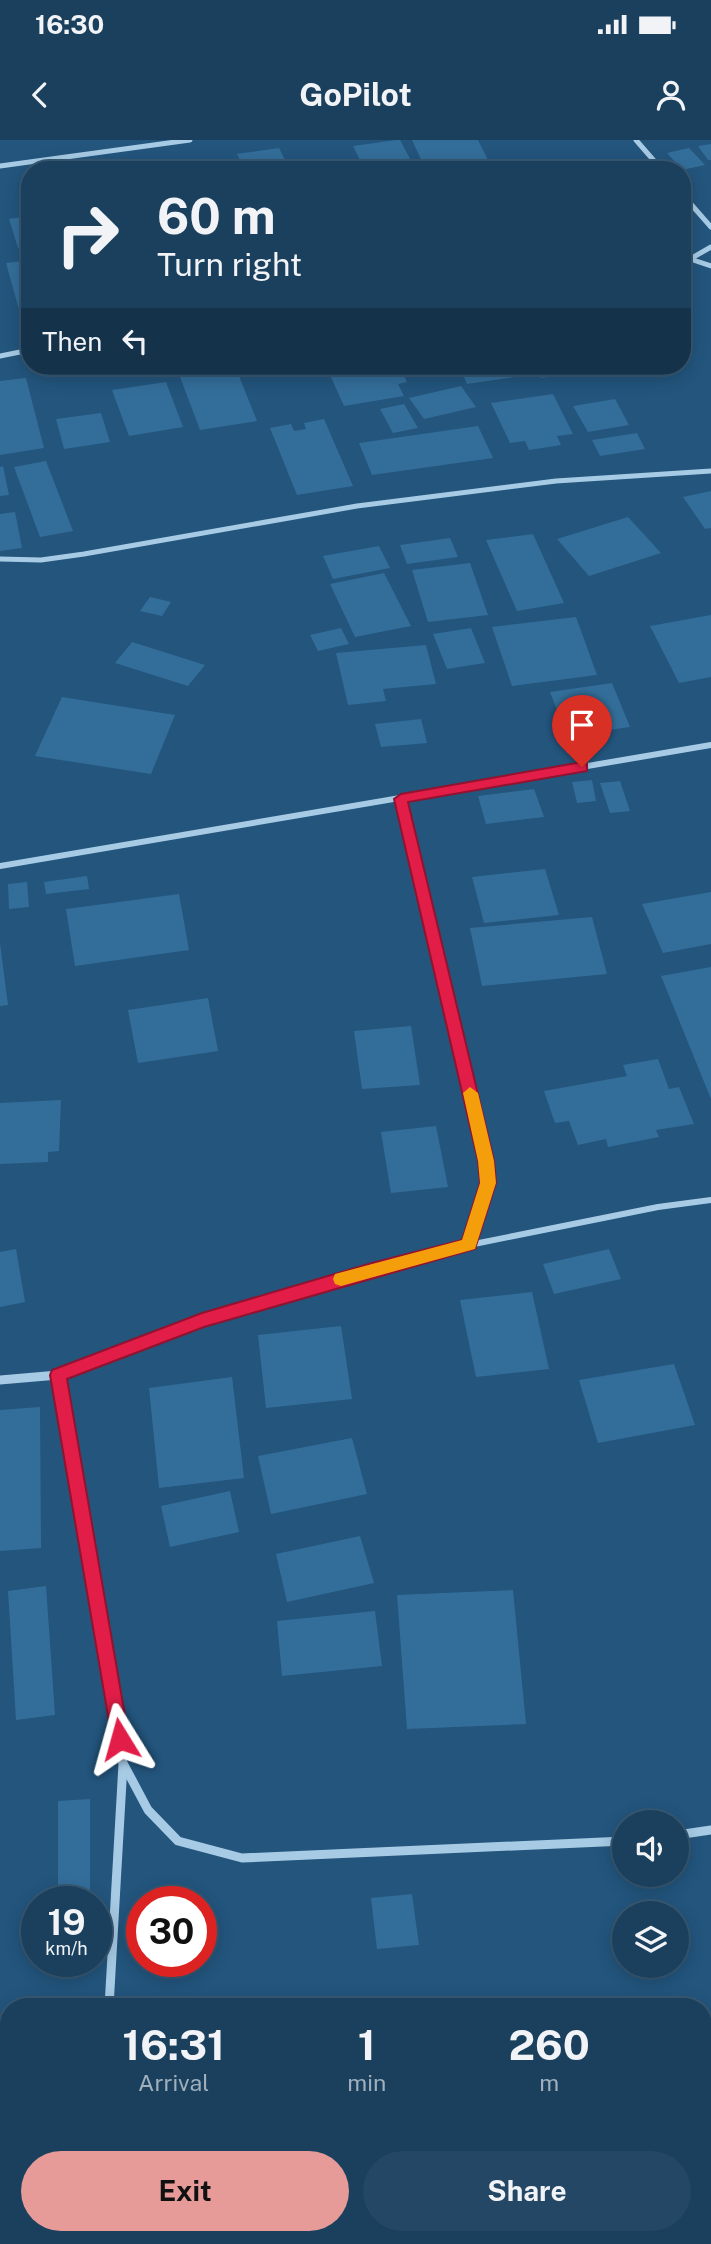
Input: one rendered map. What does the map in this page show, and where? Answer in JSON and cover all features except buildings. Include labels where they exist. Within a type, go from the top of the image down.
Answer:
[{"type":"street","points":[[37,161],[190,140]]},
{"type":"street","points":[[636,140],[654,161]]},
{"type":"street","points":[[0,166],[21,163]]},
{"type":"street","points":[[691,204],[711,227]]},
{"type":"street","points":[[691,258],[711,247]]},
{"type":"street","points":[[691,259],[711,266]]},
{"type":"street","points":[[0,356],[21,352]]},
{"type":"street","points":[[0,559],[41,560],[84,554],[357,506],[556,481],[711,471]]},
{"type":"street","points":[[0,866],[711,745]]},
{"type":"street","points":[[401,799],[486,1161],[488,1183],[469,1245]]},
{"type":"street","points":[[0,1380],[58,1375],[202,1320],[372,1270],[469,1245],[659,1207],[711,1200]]},
{"type":"street","points":[[58,1375],[124,1763],[109,1998]]},
{"type":"street","points":[[124,1763],[148,1810],[178,1841],[242,1858],[612,1842]]},
{"type":"street","points":[[689,1833],[711,1830]]},
{"type":"slow traffic","points":[[341,1279],[469,1245],[488,1183],[486,1161],[470,1093]]},
{"type":"route","points":[[120,1739],[58,1375],[202,1320],[372,1270],[469,1245],[488,1183],[486,1161],[401,799],[582,767]]}]
